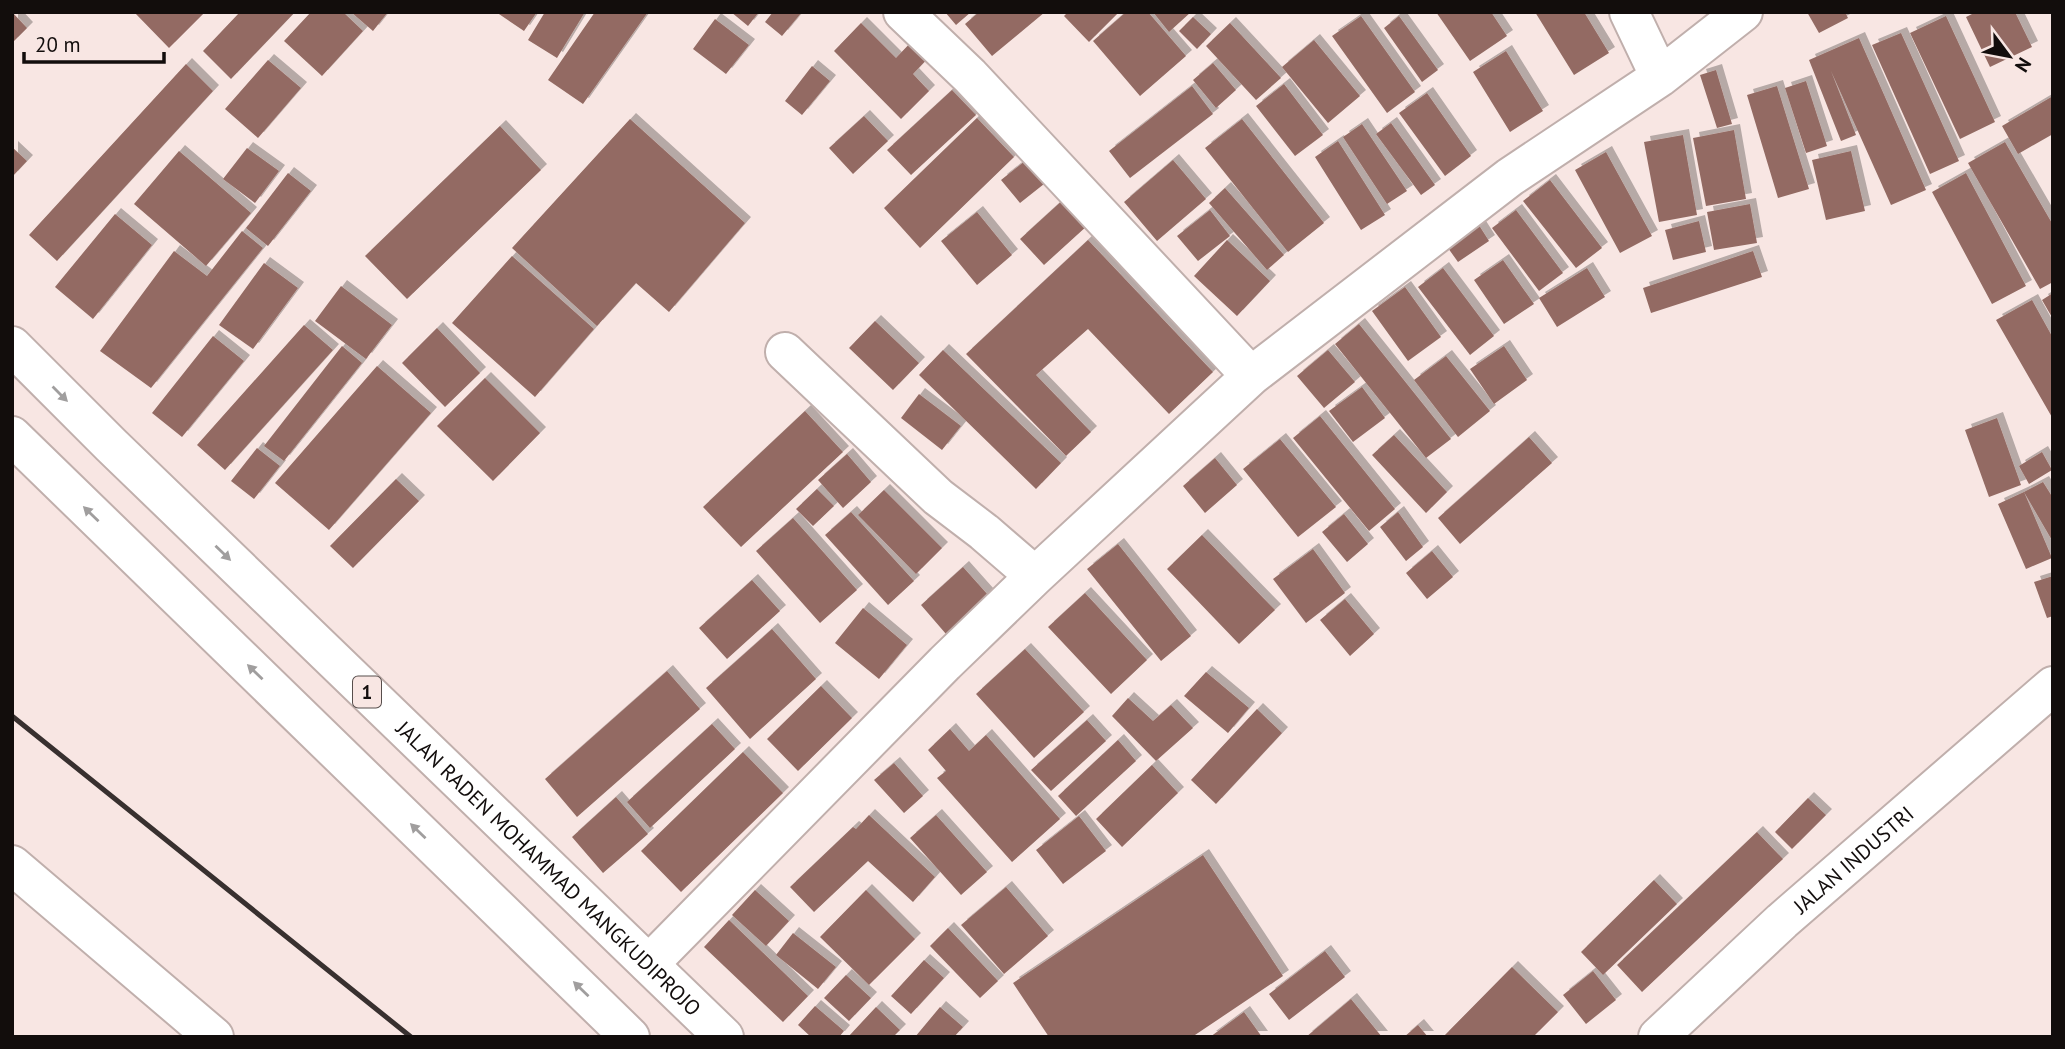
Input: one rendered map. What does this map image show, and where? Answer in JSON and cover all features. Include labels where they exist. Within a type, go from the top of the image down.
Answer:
[{"type":"main road","points":[[903,12],[970,76],[1251,376]]},
{"type":"main road","points":[[1629,12],[1660,77]]},
{"type":"main road","points":[[649,964],[945,663],[1251,376],[1510,177],[1660,77],[1743,12]]},
{"type":"main road","name":"JALAN RADEN MOHAMMAD MANGKUDIPROJO","points":[[12,346],[724,1037]]},
{"type":"main road","points":[[785,352],[938,497],[1035,576]]},
{"type":"main road","points":[[12,436],[630,1037]]},
{"type":"main road","name":"JALAN INDUSTRI","points":[[1658,1037],[1782,921],[2053,686]]},
{"type":"main road","points":[[12,865],[214,1037]]},
{"type":"building","points":[[12,12],[27,28],[12,43]]},
{"type":"building","points":[[134,12],[205,12],[169,48]]},
{"type":"building","points":[[240,12],[295,12],[231,79],[203,51]]},
{"type":"building","points":[[311,12],[343,12],[363,31],[322,76],[284,41]]},
{"type":"building","points":[[351,12],[388,12],[373,31]]},
{"type":"building","points":[[496,12],[537,12],[524,31]]},
{"type":"building","points":[[545,12],[585,12],[557,58],[528,40]]},
{"type":"building","points":[[595,12],[648,12],[583,104],[548,80]]},
{"type":"building","points":[[731,12],[759,12],[748,26]]},
{"type":"building","points":[[773,12],[802,12],[782,36],[765,22]]},
{"type":"building","points":[[945,12],[971,12],[956,25]]},
{"type":"building","points":[[979,12],[1045,12],[992,56],[965,24]]},
{"type":"building","points":[[1068,12],[1119,12],[1089,42],[1064,16]]},
{"type":"building","points":[[1126,12],[1148,12],[1186,56],[1140,96],[1093,41]]},
{"type":"building","points":[[1153,12],[1191,12],[1169,32]]},
{"type":"building","points":[[1436,12],[1491,12],[1507,36],[1470,61]]},
{"type":"building","points":[[1535,12],[1584,12],[1609,53],[1574,75]]},
{"type":"building","points":[[1807,12],[1845,12],[1848,18],[1819,33]]},
{"type":"building","points":[[1976,12],[2015,12],[2032,47],[1990,67],[1966,17]]},
{"type":"building","points":[[1361,16],[1415,92],[1387,113],[1332,36]]},
{"type":"building","points":[[1399,16],[1438,70],[1422,82],[1384,28]]},
{"type":"building","points":[[1946,16],[1995,122],[1960,139],[1910,33]]},
{"type":"building","points":[[1193,17],[1211,34],[1197,49],[1179,31]]},
{"type":"building","points":[[715,19],[749,45],[726,74],[693,49]]},
{"type":"building","points":[[861,23],[896,58],[914,39],[931,55],[913,74],[929,91],[901,119],[834,51]]},
{"type":"building","points":[[1230,23],[1281,78],[1256,100],[1206,46]]},
{"type":"building","points":[[1901,33],[1959,161],[1930,174],[1872,45]]},
{"type":"building","points":[[1859,38],[1926,190],[1891,205],[1831,71],[1856,135],[1841,141],[1809,60]]},
{"type":"building","points":[[1314,40],[1360,96],[1328,123],[1282,67]]},
{"type":"building","points":[[1506,51],[1543,111],[1510,132],[1473,72]]},
{"type":"building","points":[[268,60],[301,88],[258,138],[225,109]]},
{"type":"building","points":[[1213,63],[1236,90],[1216,108],[1193,80]]},
{"type":"building","points":[[186,64],[213,91],[57,261],[29,235]]},
{"type":"building","points":[[812,66],[830,81],[802,115],[785,101]]},
{"type":"building","points":[[1716,70],[1732,124],[1717,128],[1700,75]]},
{"type":"building","points":[[1806,81],[1827,146],[1806,153],[1785,88]]},
{"type":"building","points":[[1284,84],[1323,135],[1295,156],[1256,106]]},
{"type":"building","points":[[1192,86],[1213,114],[1130,178],[1109,151]]},
{"type":"building","points":[[1777,86],[1809,189],[1778,198],[1747,95]]},
{"type":"building","points":[[952,90],[976,115],[911,175],[887,150]]},
{"type":"building","points":[[1427,93],[1471,156],[1445,176],[1399,113]]},
{"type":"building","points":[[2053,96],[2053,134],[2018,154],[2002,126]]},
{"type":"building","points":[[864,116],[888,141],[853,174],[829,148]]},
{"type":"building","points":[[977,118],[1014,157],[920,248],[884,208]]},
{"type":"building","points":[[630,119],[745,223],[669,312],[636,283],[597,326],[512,248]]},
{"type":"building","points":[[1242,119],[1324,223],[1288,252],[1205,148]]},
{"type":"building","points":[[1391,123],[1435,185],[1421,195],[1376,134]]},
{"type":"building","points":[[1362,124],[1407,191],[1387,204],[1343,137]]},
{"type":"building","points":[[500,126],[541,170],[407,299],[365,256]]},
{"type":"building","points":[[1734,130],[1746,199],[1706,206],[1693,138]]},
{"type":"building","points":[[1683,135],[1697,215],[1659,222],[1644,142]]},
{"type":"building","points":[[1338,141],[1385,215],[1361,230],[1315,157]]},
{"type":"building","points":[[2005,142],[2053,225],[2053,282],[2040,289],[1968,163]]},
{"type":"building","points":[[12,147],[27,161],[12,177]]},
{"type":"building","points":[[247,148],[279,171],[255,203],[223,179]]},
{"type":"building","points":[[179,151],[251,213],[206,266],[134,204]]},
{"type":"building","points":[[1851,151],[1865,211],[1826,220],[1812,160]]},
{"type":"building","points":[[1606,152],[1652,236],[1620,253],[1575,170]]},
{"type":"building","points":[[1173,160],[1206,199],[1157,241],[1124,202]]},
{"type":"building","points":[[1025,161],[1044,184],[1020,203],[1001,180]]},
{"type":"building","points":[[288,173],[311,191],[268,246],[246,228]]},
{"type":"building","points":[[1966,173],[2026,286],[1992,304],[1932,192]]},
{"type":"building","points":[[1550,180],[1602,248],[1576,268],[1523,201]]},
{"type":"building","points":[[1225,188],[1284,255],[1267,270],[1209,203]]},
{"type":"building","points":[[1065,198],[1088,225],[1044,265],[1020,239]]},
{"type":"building","points":[[1750,204],[1757,243],[1714,250],[1707,212]]},
{"type":"building","points":[[1210,210],[1230,236],[1198,261],[1177,236]]},
{"type":"building","points":[[1516,210],[1563,273],[1539,291],[1492,228]]},
{"type":"building","points":[[977,212],[1012,255],[977,285],[941,241]]},
{"type":"building","points":[[115,214],[152,245],[93,319],[55,287]]},
{"type":"building","points":[[1475,219],[1489,241],[1458,262],[1443,241]]},
{"type":"building","points":[[1699,221],[1706,252],[1673,260],[1665,230]]},
{"type":"building","points":[[242,231],[263,248],[151,388],[100,351],[174,251],[207,276]]},
{"type":"building","points":[[1088,240],[1213,372],[1169,414],[1088,329],[1036,375],[1091,432],[1066,456],[966,354]]},
{"type":"building","points":[[1227,240],[1270,281],[1237,316],[1194,276]]},
{"type":"building","points":[[1753,251],[1762,277],[1651,313],[1643,288]]},
{"type":"building","points":[[512,256],[594,329],[535,397],[452,323]]},
{"type":"building","points":[[1503,260],[1534,304],[1504,324],[1474,280]]},
{"type":"building","points":[[264,263],[298,288],[253,349],[219,325]]},
{"type":"building","points":[[1443,268],[1494,336],[1470,355],[1418,287]]},
{"type":"building","points":[[1587,268],[1605,297],[1557,327],[1539,298]]},
{"type":"building","points":[[341,286],[392,325],[366,359],[315,321]]},
{"type":"building","points":[[1405,287],[1441,337],[1408,361],[1372,311]]},
{"type":"building","points":[[2053,293],[2053,319],[2042,300]]},
{"type":"building","points":[[2032,300],[2053,338],[2053,419],[1996,320]]},
{"type":"building","points":[[875,321],[919,363],[893,390],[849,348]]},
{"type":"building","points":[[1359,324],[1451,439],[1426,458],[1335,344]]},
{"type":"building","points":[[304,325],[333,350],[225,470],[197,445]]},
{"type":"building","points":[[437,328],[480,373],[445,407],[402,363]]},
{"type":"building","points":[[213,336],[244,361],[182,437],[152,413]]},
{"type":"building","points":[[342,346],[362,363],[284,461],[264,446]]},
{"type":"building","points":[[1504,346],[1527,380],[1494,404],[1470,369]]},
{"type":"building","points":[[943,350],[1061,463],[1036,489],[919,375]]},
{"type":"building","points":[[1328,350],[1355,382],[1324,408],[1297,376]]},
{"type":"building","points":[[1446,356],[1490,411],[1458,437],[1414,380]]},
{"type":"building","points":[[377,366],[431,413],[329,530],[275,483]]},
{"type":"building","points":[[485,378],[540,433],[493,481],[437,426]]},
{"type":"building","points":[[1362,387],[1385,418],[1353,442],[1329,411]]},
{"type":"building","points":[[919,394],[961,426],[942,450],[901,418]]},
{"type":"building","points":[[805,411],[843,452],[741,547],[703,507]]},
{"type":"building","points":[[1320,416],[1395,509],[1369,531],[1293,438]]},
{"type":"building","points":[[1997,418],[2021,485],[1989,497],[1965,430]]},
{"type":"building","points":[[1394,435],[1447,492],[1426,513],[1372,455]]},
{"type":"building","points":[[1529,437],[1552,463],[1460,544],[1438,518]]},
{"type":"building","points":[[1280,439],[1336,507],[1298,537],[1243,469]]},
{"type":"building","points":[[257,448],[280,466],[254,499],[231,481]]},
{"type":"building","points":[[2042,452],[2052,470],[2029,484],[2019,466]]},
{"type":"building","points":[[847,454],[871,482],[843,508],[818,480]]},
{"type":"building","points":[[1215,458],[1237,485],[1205,513],[1183,486]]},
{"type":"building","points":[[396,479],[419,501],[353,568],[330,546]]},
{"type":"building","points":[[2043,482],[2053,498],[2053,542],[2024,492]]},
{"type":"building","points":[[817,489],[834,506],[813,526],[796,509]]},
{"type":"building","points":[[884,490],[942,548],[916,574],[858,515]]},
{"type":"building","points":[[2024,492],[2052,558],[2026,569],[1998,504]]},
{"type":"building","points":[[851,512],[914,581],[888,605],[825,535]]},
{"type":"building","points":[[1398,512],[1423,547],[1406,561],[1380,527]]},
{"type":"building","points":[[1344,514],[1368,544],[1347,562],[1322,532]]},
{"type":"building","points":[[793,518],[857,590],[820,623],[756,551]]},
{"type":"building","points":[[1202,535],[1275,610],[1239,644],[1167,569]]},
{"type":"building","points":[[1118,544],[1191,636],[1161,661],[1087,569]]},
{"type":"building","points":[[1313,549],[1345,593],[1306,623],[1273,579]]},
{"type":"building","points":[[1432,551],[1453,577],[1427,599],[1406,573]]},
{"type":"building","points":[[963,567],[988,595],[946,634],[921,605]]},
{"type":"building","points":[[2053,576],[2053,616],[2047,618],[2034,582]]},
{"type":"building","points":[[752,580],[780,611],[727,659],[699,628]]},
{"type":"building","points":[[1085,593],[1147,660],[1111,694],[1048,627]]},
{"type":"building","points":[[1345,599],[1374,634],[1350,656],[1320,620]]},
{"type":"building","points":[[863,608],[907,645],[879,679],[835,643]]},
{"type":"building","points":[[772,629],[816,679],[750,739],[706,688]]},
{"type":"building","points":[[1025,649],[1084,712],[1034,758],[976,694]]},
{"type":"building","points":[[667,671],[700,709],[577,817],[545,779]]},
{"type":"building","points":[[1206,672],[1249,708],[1228,733],[1184,696]]},
{"type":"building","points":[[821,686],[852,718],[798,771],[767,739]]},
{"type":"building","points":[[1128,698],[1153,721],[1171,705],[1193,728],[1156,761],[1112,716]]},
{"type":"building","points":[[1257,709],[1282,733],[1216,804],[1191,780]]},
{"type":"building","points":[[1087,720],[1106,741],[1051,791],[1031,770]]},
{"type":"building","points":[[712,724],[735,749],[650,828],[627,802]]},
{"type":"building","points":[[950,729],[969,751],[986,735],[1060,819],[1012,862],[937,778],[946,771],[928,750]]},
{"type":"building","points":[[1118,740],[1136,761],[1076,816],[1058,796]]},
{"type":"building","points":[[743,752],[783,793],[681,892],[641,851]]},
{"type":"building","points":[[894,763],[923,796],[904,813],[874,780]]},
{"type":"building","points":[[1152,765],[1178,793],[1122,847],[1096,819]]},
{"type":"building","points":[[616,797],[648,834],[603,873],[572,837]]},
{"type":"building","points":[[1808,798],[1826,815],[1792,849],[1775,832]]},
{"type":"building","points":[[869,815],[935,877],[913,902],[868,861],[814,912],[790,887]]},
{"type":"building","points":[[936,815],[987,872],[961,895],[910,838]]},
{"type":"building","points":[[1079,816],[1106,851],[1063,884],[1036,850]]},
{"type":"building","points":[[1757,832],[1783,859],[1642,992],[1617,965]]},
{"type":"building","points":[[1203,855],[1283,976],[1192,1037],[1049,1037],[1013,983]]},
{"type":"building","points":[[1654,880],[1677,904],[1603,975],[1581,952]]},
{"type":"building","points":[[1006,887],[1048,936],[1004,974],[961,925]]},
{"type":"building","points":[[755,890],[789,921],[766,946],[732,915]]},
{"type":"building","points":[[866,890],[915,939],[869,985],[820,937]]},
{"type":"building","points":[[729,920],[808,996],[783,1022],[704,947]]},
{"type":"building","points":[[948,928],[998,981],[980,998],[930,946]]},
{"type":"building","points":[[793,933],[836,967],[818,989],[776,955]]},
{"type":"building","points":[[1325,951],[1345,977],[1289,1020],[1269,994]]},
{"type":"building","points":[[924,960],[944,978],[911,1014],[891,996]]},
{"type":"building","points":[[1512,967],[1558,1012],[1533,1037],[1443,1037]]},
{"type":"building","points":[[1593,971],[1616,1000],[1586,1024],[1563,995]]},
{"type":"building","points":[[846,975],[871,998],[849,1021],[824,998]]},
{"type":"building","points":[[1351,999],[1382,1037],[1306,1037]]},
{"type":"building","points":[[815,1006],[844,1031],[839,1037],[811,1037],[798,1025]]},
{"type":"building","points":[[876,1007],[900,1030],[893,1037],[848,1037]]},
{"type":"building","points":[[940,1007],[963,1027],[954,1037],[915,1037]]},
{"type":"building","points":[[1244,1012],[1262,1037],[1210,1037]]},
{"type":"building","points":[[1418,1025],[1428,1037],[1404,1037]]},
{"type":"railway","points":[[12,716],[411,1037]]}]
